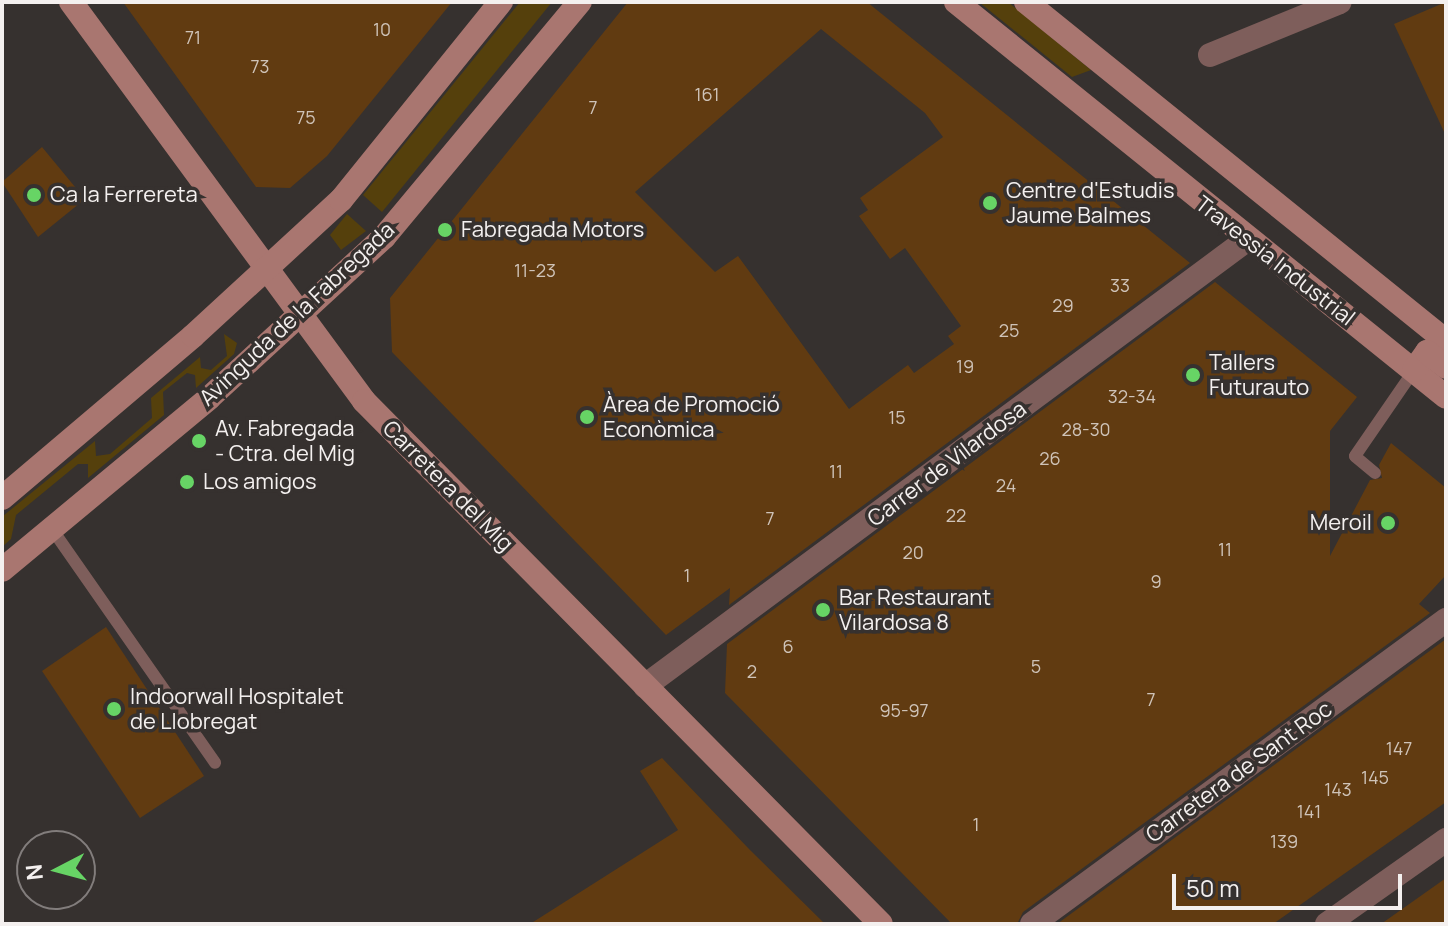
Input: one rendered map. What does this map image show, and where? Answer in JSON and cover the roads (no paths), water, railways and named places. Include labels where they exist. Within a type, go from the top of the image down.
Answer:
[{"type":"street","name":"Carretera del Mig","points":[[71,2],[298,316],[364,401],[881,924]]},
{"type":"street","points":[[2,498],[341,200],[501,2]]},
{"type":"street","name":"Avinguda de la Fabregada","points":[[2,570],[298,316],[384,237],[580,2]]},
{"type":"street","name":"Travessia Industrial","points":[[956,2],[1446,397]]},
{"type":"street","name":"Travessia Industrial","points":[[1026,2],[1446,341]]},
{"type":"street","points":[[1210,55],[1228,52],[1340,2]]},
{"type":"street","name":"Carrer de Vilardosa","points":[[645,686],[1248,239]]},
{"type":"street","points":[[1414,370],[1427,352],[1446,367]]},
{"type":"street","name":"Carretera de Sant Roc","points":[[1032,924],[1446,620]]},
{"type":"street","points":[[1327,924],[1446,840]]},
{"type":"lane","points":[[1375,473],[1355,456],[1414,370]]},
{"type":"lane","points":[[52,529],[215,763]]},
{"type":"place","name":"Ca la Ferrereta","points":[[34,195]]},
{"type":"place","name":"Centre d'Estudis Jaume Balmes","points":[[990,203]]},
{"type":"place","name":"Fabregada Motors","points":[[445,230]]},
{"type":"place","name":"Tallers Futurauto","points":[[1193,375]]},
{"type":"place","name":"Àrea de Promoció Econòmica","points":[[587,417]]},
{"type":"place","name":"Av. Fabregada - Ctra. del Mig","points":[[199,441]]},
{"type":"place","name":"Los amigos","points":[[187,482]]},
{"type":"place","name":"Meroil","points":[[1388,523]]},
{"type":"place","name":"Bar Restaurant Vilardosa 8","points":[[823,610]]},
{"type":"place","name":"Indoorwall Hospitalet de Llobregat","points":[[114,709]]}]
